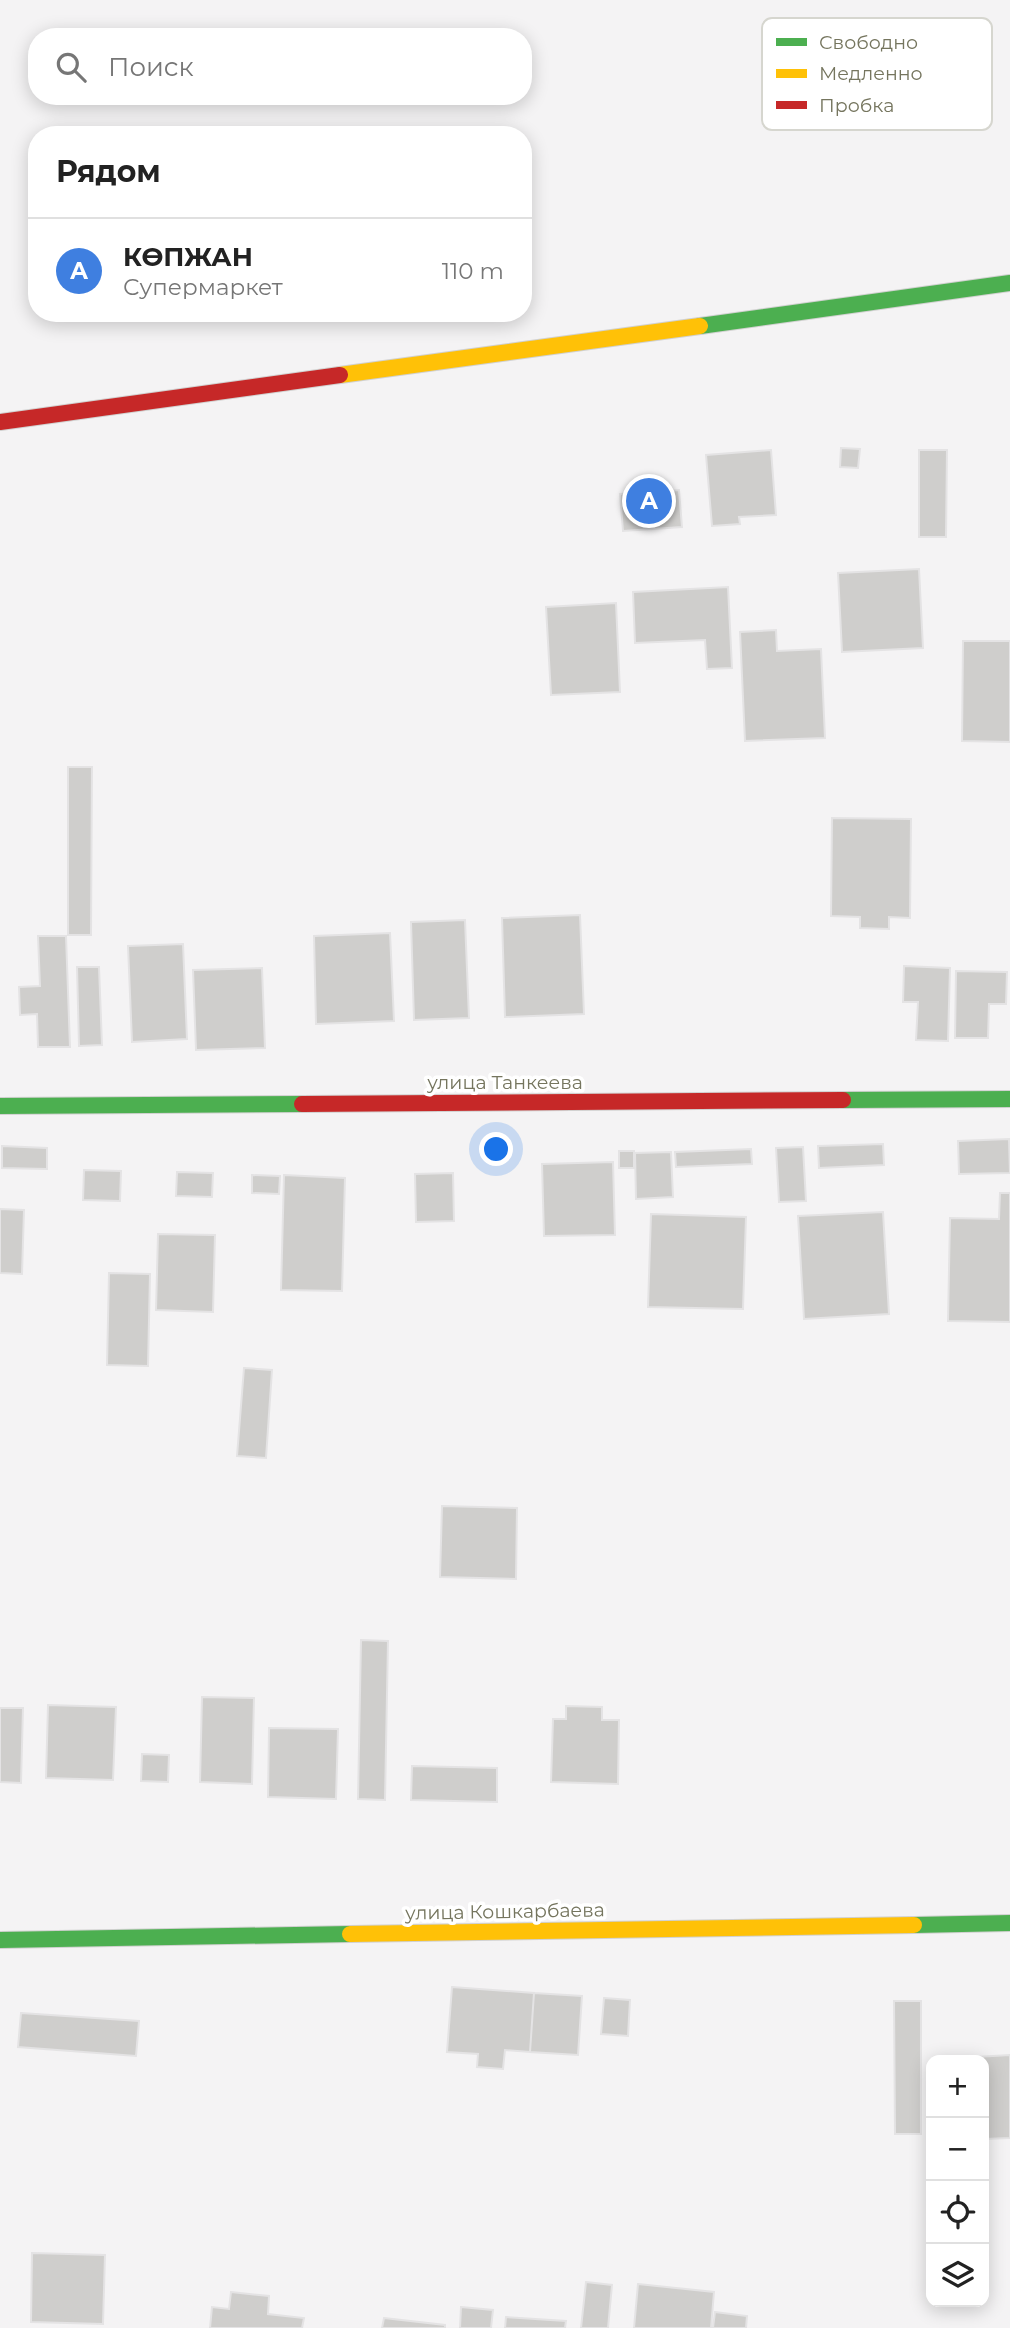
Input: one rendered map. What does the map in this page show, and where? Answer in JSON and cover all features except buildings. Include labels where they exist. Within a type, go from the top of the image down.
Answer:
[{"type":"street","points":[[0,422],[1010,283]]},
{"type":"street","name":"улица Танкеева","points":[[0,1106],[1010,1099]]},
{"type":"street","name":"улица Кошкарбаева","points":[[0,1940],[1010,1923]]},
{"type":"traffic: fast","points":[[700,326],[1010,283]]},
{"type":"traffic: fast","points":[[843,1100],[1010,1099]]},
{"type":"traffic: fast","points":[[0,1106],[302,1104]]},
{"type":"traffic: fast","points":[[914,1925],[1010,1923]]},
{"type":"traffic: fast","points":[[0,1940],[350,1934]]},
{"type":"traffic: slow","points":[[340,375],[700,326]]},
{"type":"traffic: slow","points":[[350,1934],[914,1925]]},
{"type":"traffic: jam","points":[[0,422],[340,375]]},
{"type":"traffic: jam","points":[[302,1104],[843,1100]]},
{"type":"place","name":"КӨПЖАН","points":[[649,501]]}]
